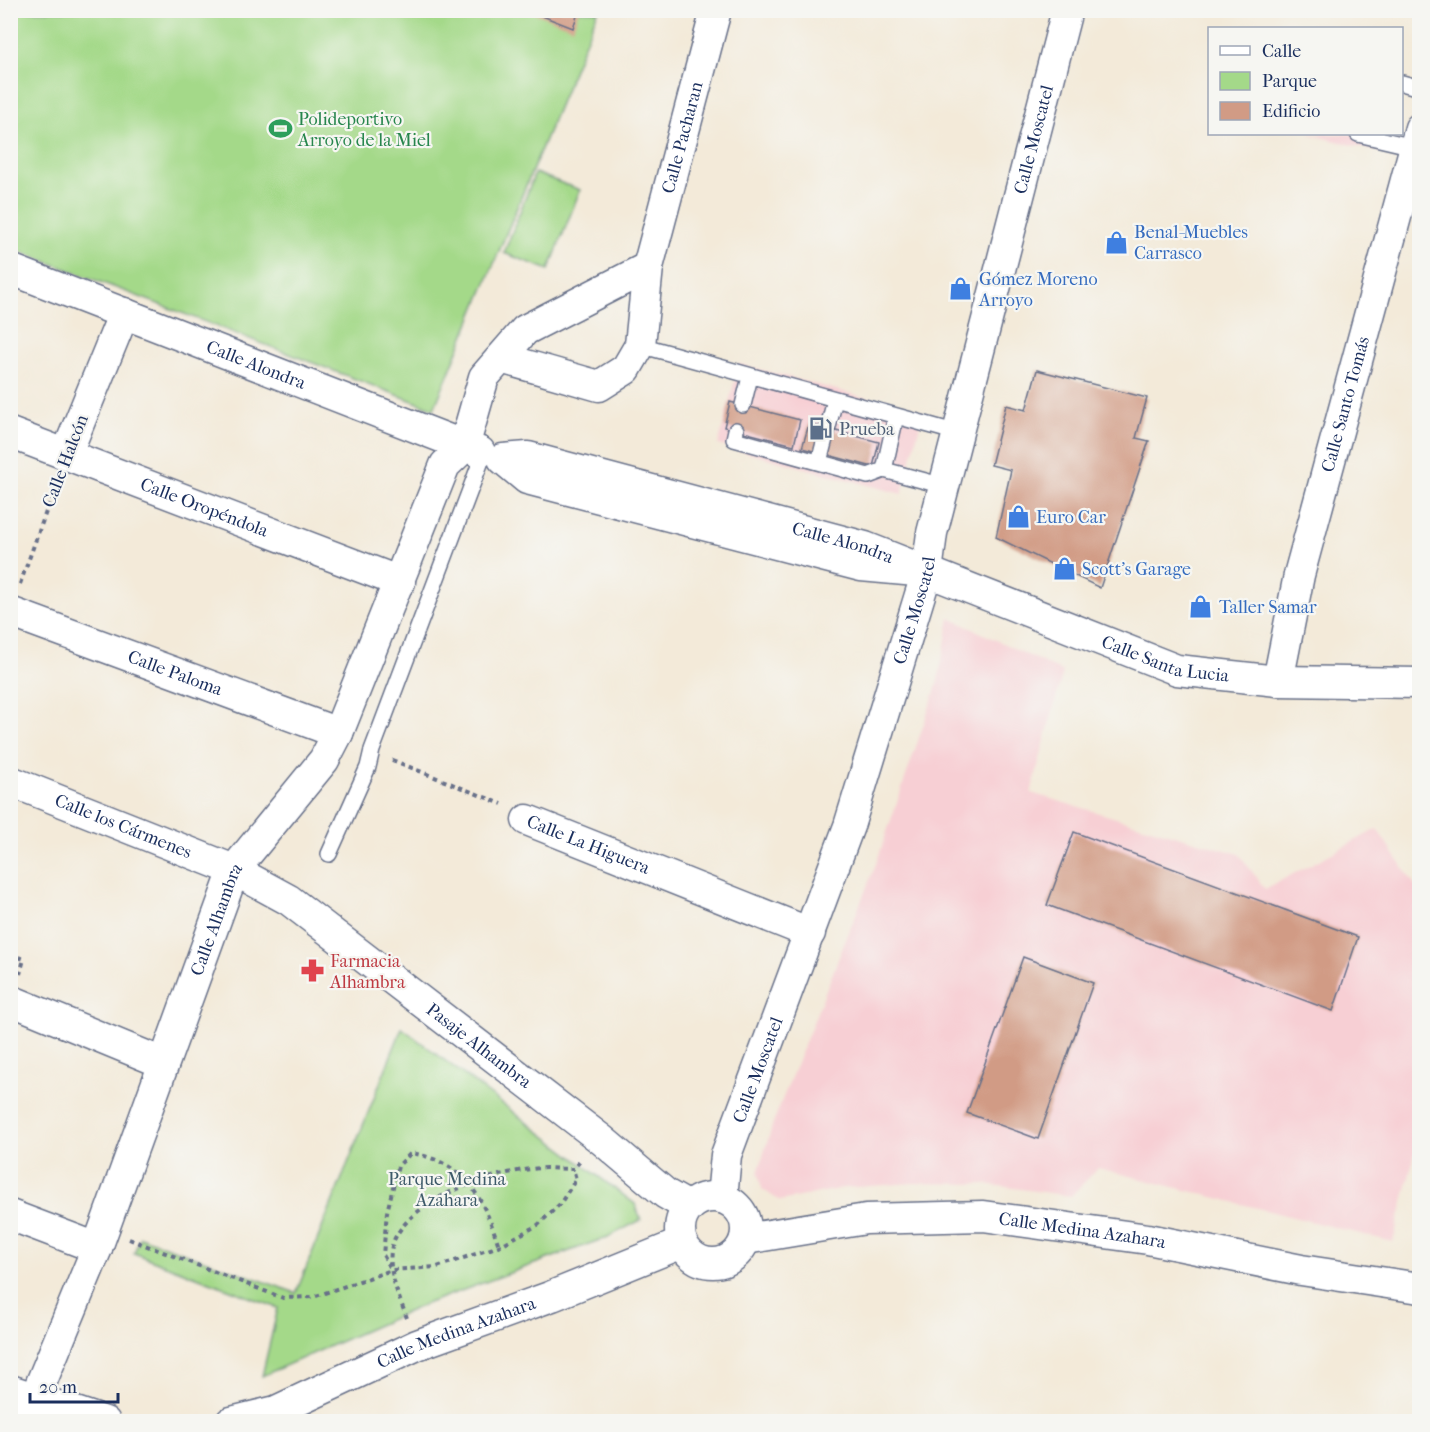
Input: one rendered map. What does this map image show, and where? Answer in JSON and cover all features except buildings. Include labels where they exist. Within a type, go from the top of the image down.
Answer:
[{"type":"street","name":"Calle Pacharan","points":[[501,358],[599,386],[626,369],[640,345],[648,267],[716,10]]},
{"type":"street","name":"Calle Moscatel","points":[[722,1198],[726,1155],[849,826],[927,572],[932,533],[1067,10]]},
{"type":"street","name":"Calle Santo Tomás","points":[[1278,681],[1299,575],[1417,138]]},
{"type":"street","points":[[484,453],[484,377],[525,330],[648,267]]},
{"type":"street","name":"Calle Alondra","points":[[10,269],[484,453],[528,457],[865,547],[927,572]]},
{"type":"street","name":"Calle Halcón","points":[[66,455],[124,313]]},
{"type":"street","name":"Calle Oropéndola","points":[[10,433],[400,582]]},
{"type":"street","name":"Calle Alhambra","points":[[23,1403],[100,1238],[234,870],[324,760],[338,732],[400,582],[445,465],[484,453]]},
{"type":"street","name":"Calle Santa Lucia","points":[[927,572],[1177,670],[1278,681],[1419,683]]},
{"type":"street","name":"Calle Paloma","points":[[14,600],[338,732]]},
{"type":"street","name":"Calle los Cármenes","points":[[10,781],[234,870]]},
{"type":"street","name":"Calle La Higuera","points":[[527,820],[810,933]]},
{"type":"street","name":"Pasaje Alhambra","points":[[234,870],[289,900],[602,1140],[666,1194],[689,1207]]},
{"type":"street","points":[[10,1000],[164,1064]]},
{"type":"street","points":[[704,1198],[722,1198],[739,1210],[744,1219],[745,1239],[734,1257],[715,1264],[694,1259],[682,1242],[680,1224],[689,1207],[704,1198]]},
{"type":"street","points":[[10,1215],[100,1238]]},
{"type":"street","name":"Calle Medina Azahara","points":[[745,1239],[866,1219],[983,1216],[1148,1239],[1301,1270],[1419,1288]]},
{"type":"street","name":"Calle Medina Azahara","points":[[231,1422],[276,1411],[417,1346],[552,1296],[682,1242]]},
{"type":"street","points":[[23,1403],[105,1422]]},
{"type":"lane","points":[[1403,84],[1419,88]]},
{"type":"lane","points":[[1373,135],[1417,138]]},
{"type":"lane","points":[[640,345],[958,433]]},
{"type":"lane","points":[[743,405],[750,377]]},
{"type":"lane","points":[[819,462],[835,400]]},
{"type":"lane","points":[[884,470],[896,416]]},
{"type":"lane","points":[[736,430],[734,439],[868,476],[884,470],[944,486]]},
{"type":"lane","points":[[328,854],[368,767],[372,750],[484,453]]},
{"type":"path","name":"Calle Halcón","points":[[14,600],[66,455]]},
{"type":"path","name":"Calle La Higuera","points":[[372,750],[398,763],[512,808],[527,820]]},
{"type":"path","points":[[417,1346],[394,1285],[392,1270],[394,1239],[412,1216],[432,1200],[471,1184],[531,1169],[573,1169],[602,1140]]},
{"type":"path","points":[[392,1270],[383,1255],[382,1239],[398,1166],[411,1153],[429,1156],[453,1169],[471,1184],[491,1221],[499,1246]]},
{"type":"path","points":[[100,1238],[283,1298],[313,1297],[392,1270],[437,1267],[499,1246],[538,1225],[560,1204],[576,1179],[573,1169]]},
{"type":"shaded area","points":[[1312,135],[1389,135],[1384,153]]},
{"type":"shaded area","name":"Prueba","points":[[739,364],[923,413],[902,494],[718,445]]},
{"type":"shaded area","points":[[950,618],[1063,672],[1031,793],[1239,854],[1265,889],[1377,829],[1419,891],[1419,1137],[1393,1242],[1098,1168],[1071,1196],[985,1184],[912,1183],[843,1188],[780,1201],[762,1189],[758,1173],[773,1123],[876,864],[937,685]]},
{"type":"green space","name":"Polideportivo Arroyo de la Miel","points":[[10,11],[598,11],[434,409],[11,248]]},
{"type":"green space","points":[[535,173],[580,190],[549,270],[504,253]]},
{"type":"green space","name":"Parque Medina Azahara","points":[[402,1028],[635,1204],[641,1220],[608,1237],[428,1303],[262,1376],[278,1308],[134,1253],[140,1237],[296,1293]]},
{"type":"place","name":"Polideportivo Arroyo de la Miel","points":[[280,129]]},
{"type":"place","name":"Benal-Muebles Carrasco","points":[[1116,242]]},
{"type":"place","name":"Gómez Moreno Arroyo","points":[[961,289]]},
{"type":"place","name":"Prueba","points":[[821,429]]},
{"type":"place","name":"Euro Car","points":[[1018,517]]},
{"type":"place","name":"Scott's Garage","points":[[1064,569]]},
{"type":"place","name":"Taller Samar","points":[[1201,607]]},
{"type":"place","name":"Farmacia Alhambra","points":[[312,971]]}]
